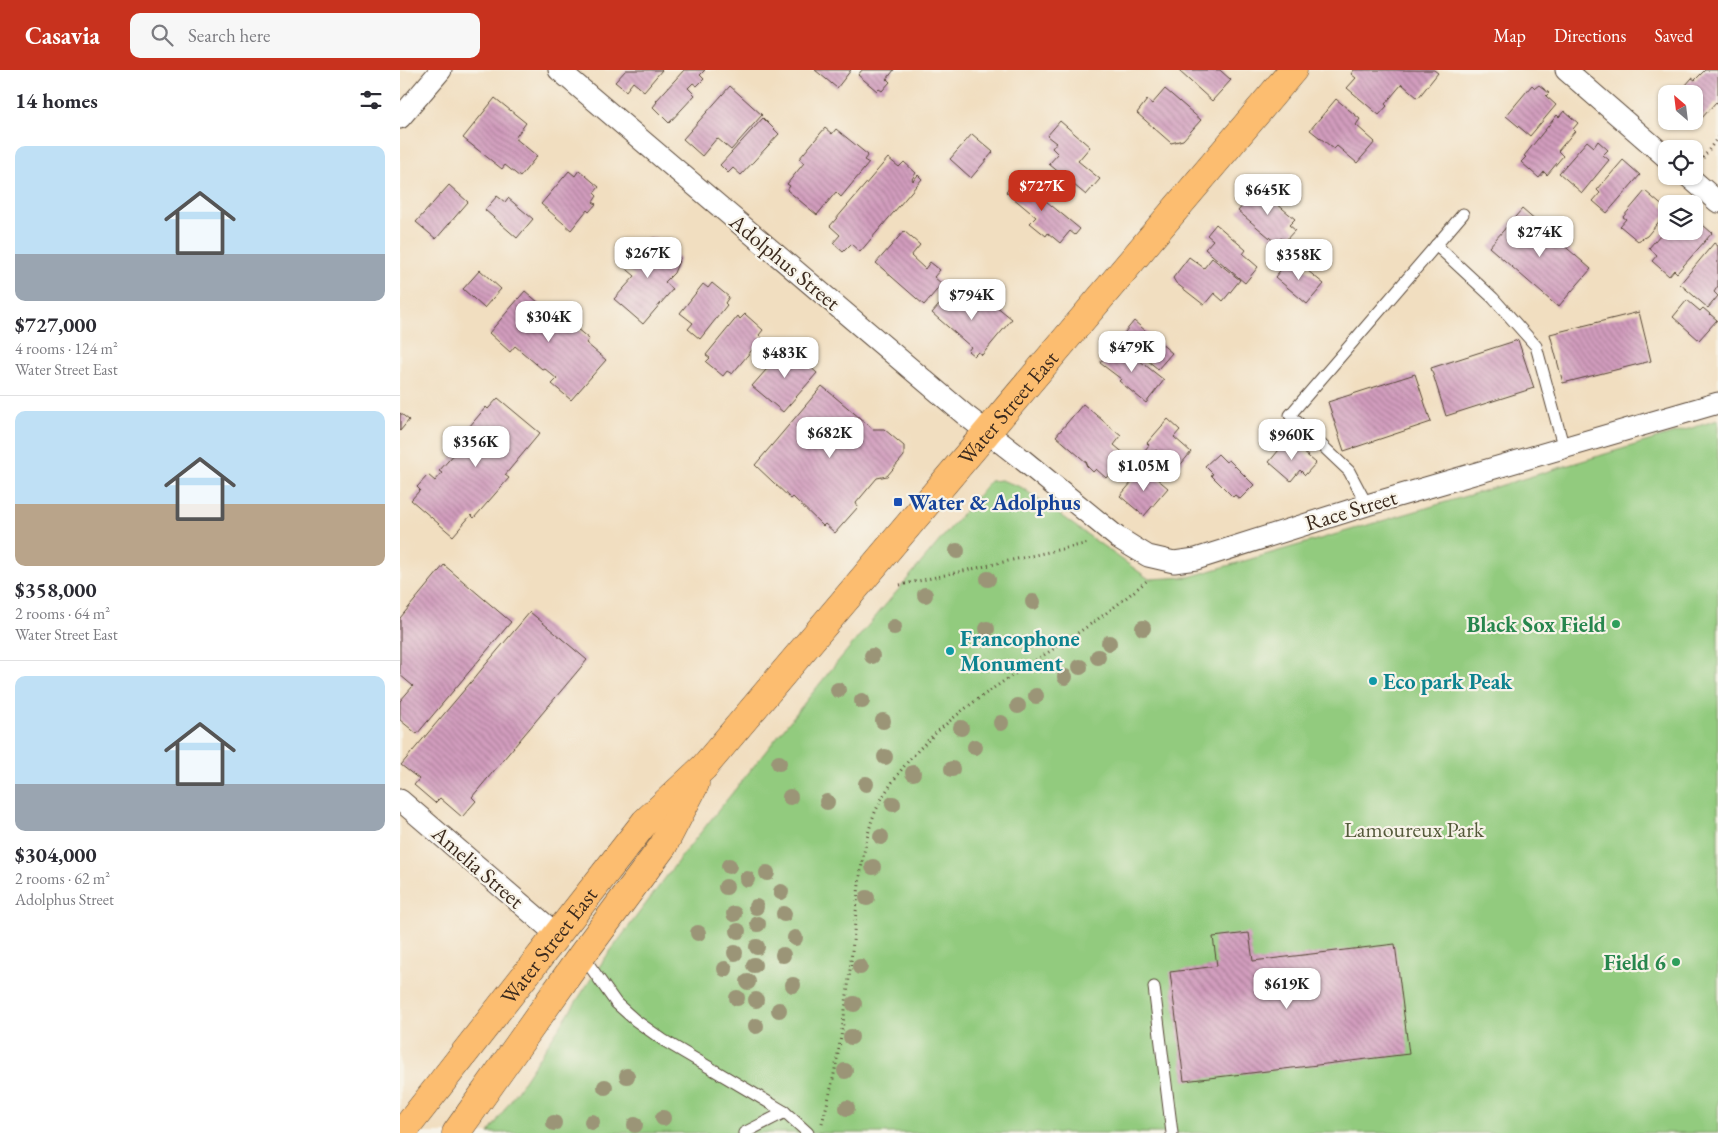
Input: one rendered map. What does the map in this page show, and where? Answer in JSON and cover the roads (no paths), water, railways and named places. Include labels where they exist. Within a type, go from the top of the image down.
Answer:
[{"type":"main road","name":"Water Street East","points":[[402,1133],[644,822],[704,767],[1293,70]]},
{"type":"main road","name":"Water Street East","points":[[456,1133],[582,955],[663,846],[704,767]]},
{"type":"street","points":[[400,118],[441,70]]},
{"type":"street","name":"Adolphus Street","points":[[559,70],[964,414],[1012,451]]},
{"type":"street","points":[[1566,70],[1658,150]]},
{"type":"street","points":[[1703,183],[1718,202]]},
{"type":"street","name":"Race Street","points":[[1012,451],[1117,536],[1148,556],[1174,562],[1196,559],[1367,505],[1718,403]]},
{"type":"street","name":"Amelia Street","points":[[400,800],[556,934]]},
{"type":"lane","points":[[1367,505],[1349,471],[1290,415],[1463,214]]},
{"type":"lane","points":[[1436,245],[1493,298],[1536,346],[1564,448]]},
{"type":"lane","points":[[582,955],[616,1003],[635,1020],[663,1040],[785,1112],[808,1133]]},
{"type":"lane","points":[[1154,987],[1172,1133]]},
{"type":"lane","points":[[744,1133],[785,1112]]},
{"type":"place","name":"Water & Adolphus","points":[[898,502]]},
{"type":"place","name":"Black Sox Field","points":[[1616,624]]},
{"type":"place","name":"Francophone Monument","points":[[950,651]]},
{"type":"place","name":"Eco park Peak","points":[[1373,681]]},
{"type":"place","name":"Field 6","points":[[1676,962]]},
{"type":"park label","name":"Lamoureux Park","points":[[1414,829]]}]
